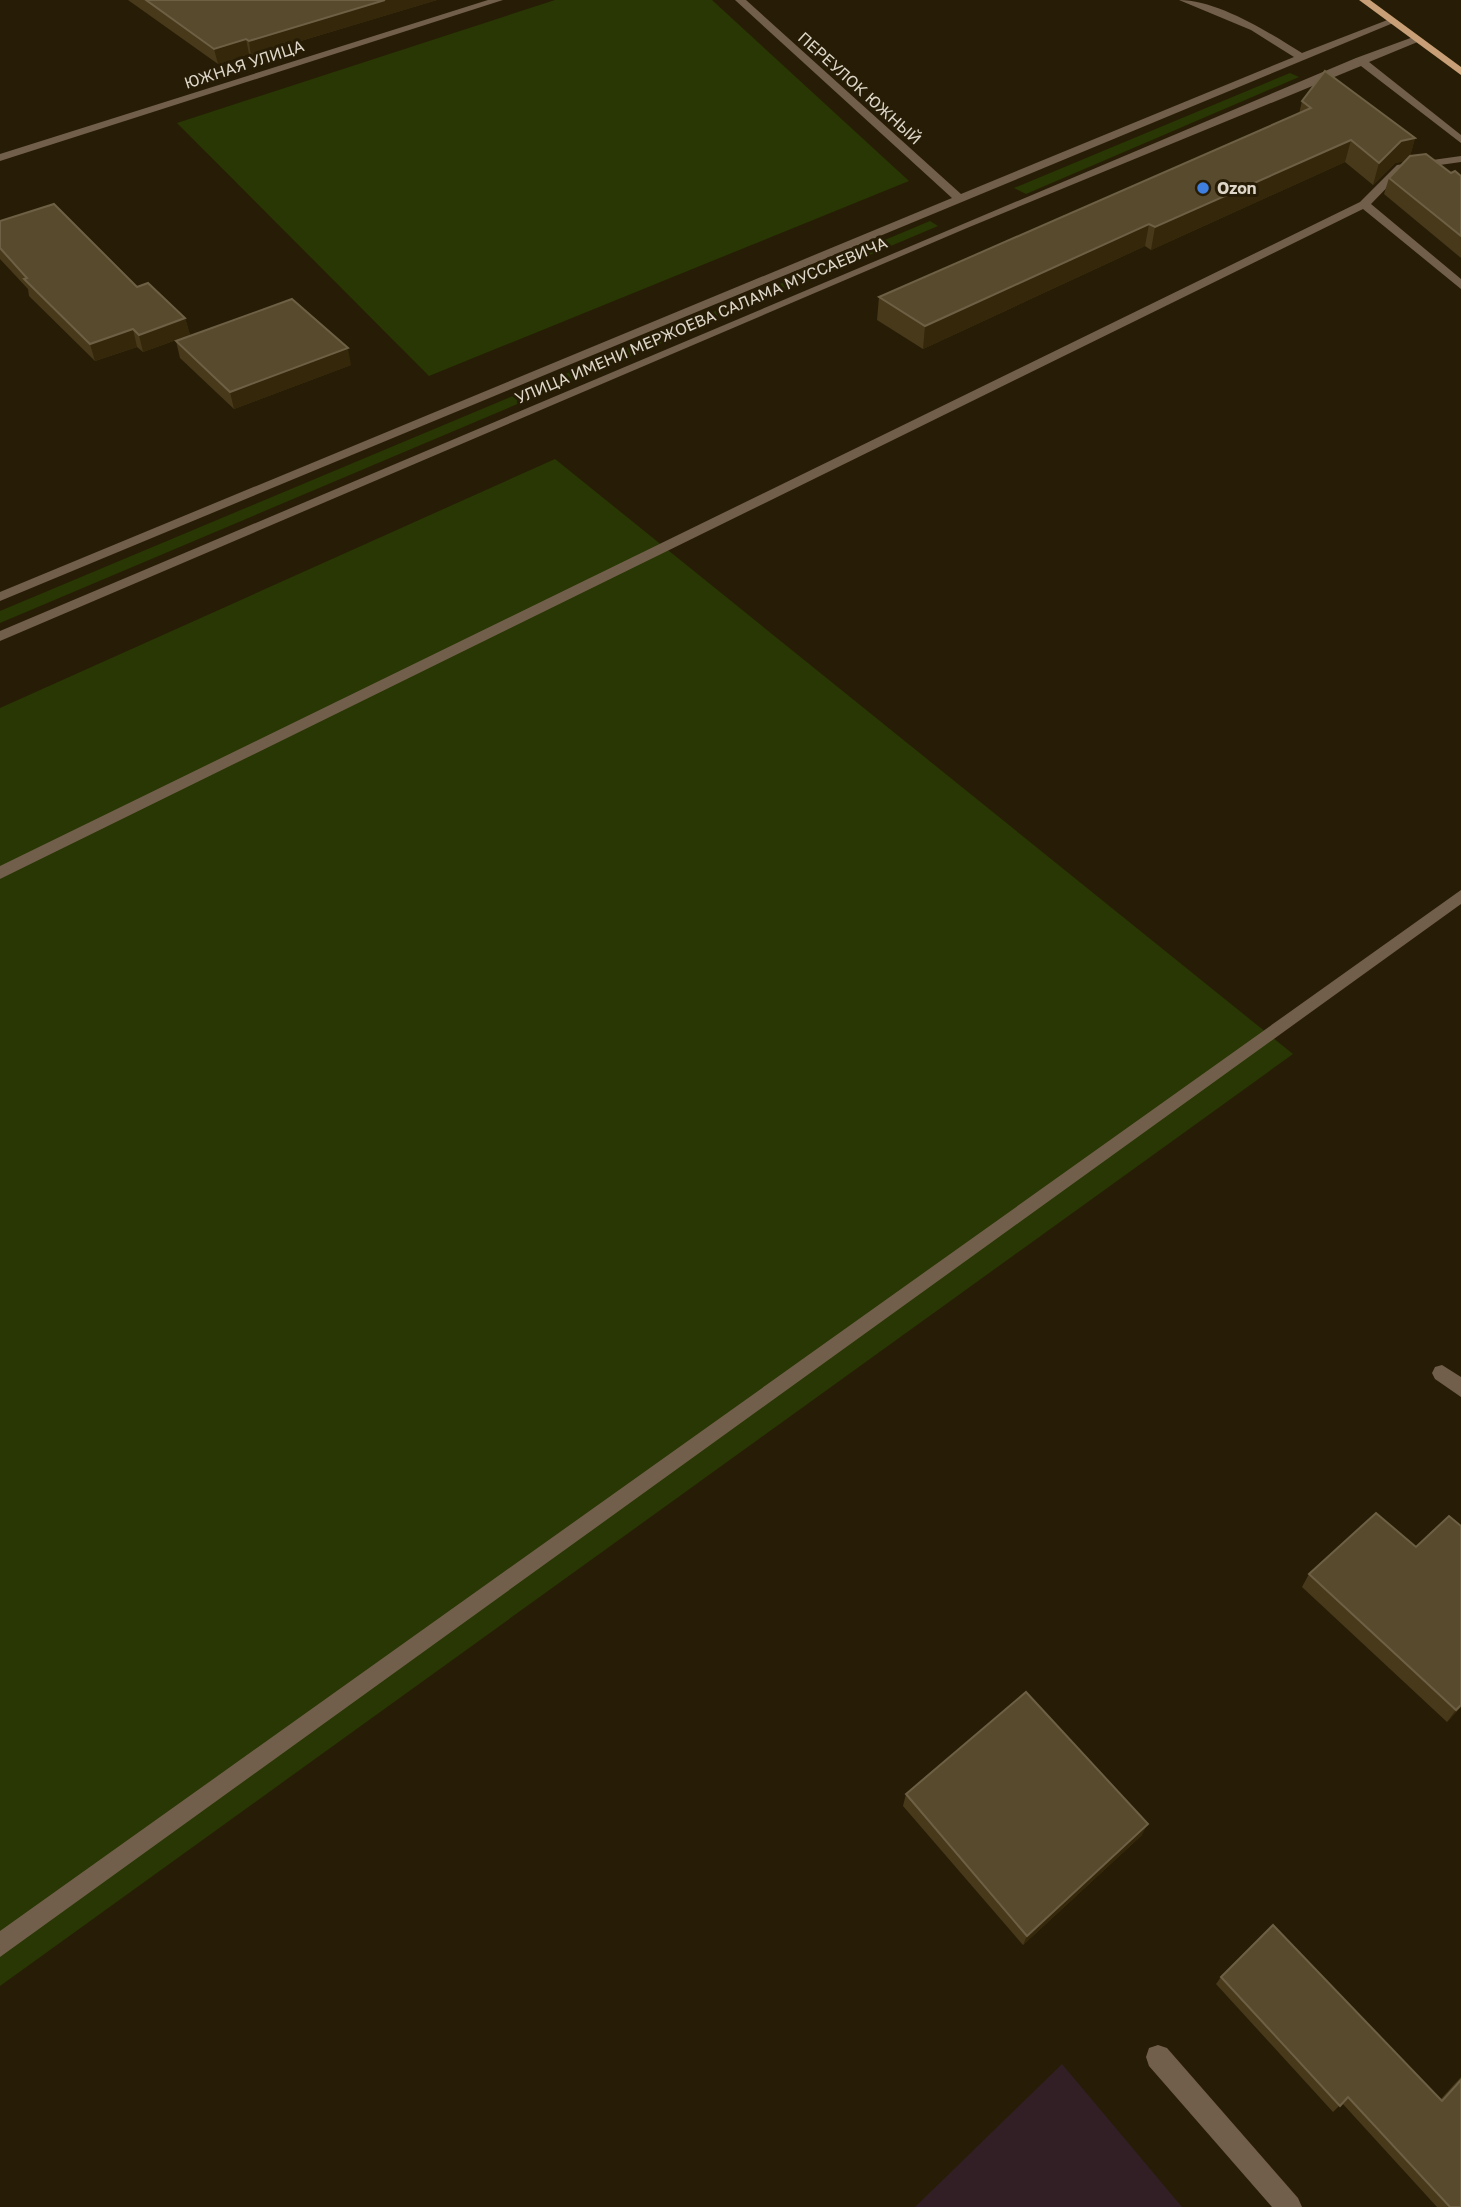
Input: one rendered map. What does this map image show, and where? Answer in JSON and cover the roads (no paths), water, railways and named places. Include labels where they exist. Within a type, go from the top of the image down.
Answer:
[{"type":"main road","points":[[1364,0],[1461,72]]},
{"type":"street","name":"ЮЖНАЯ УЛИЦА","points":[[0,158],[498,0]]},
{"type":"street","name":"ПЕРЕУЛОК ЮЖНЫЙ","points":[[740,0],[959,199]]},
{"type":"street","points":[[1184,0],[1255,28],[1301,57]]},
{"type":"street","name":"УЛИЦА ИМЕНИ МЕРЖОЕВА САЛАМА МУССАЕВИЧА","points":[[0,597],[1301,57],[1394,21]]},
{"type":"street","name":"УЛИЦА ИМЕНИ МЕРЖОЕВА САЛАМА МУССАЕВИЧА","points":[[0,636],[1416,38]]},
{"type":"street","points":[[1360,60],[1461,140]]},
{"type":"street","points":[[0,873],[1364,204],[1401,167],[1461,159]]},
{"type":"street","points":[[1364,204],[1461,285]]},
{"type":"street","points":[[0,1945],[1461,896]]},
{"type":"street","points":[[1442,1373],[1461,1388]]},
{"type":"street","points":[[1158,2057],[1289,2207]]},
{"type":"place","name":"Ozon","points":[[1203,188]]}]
